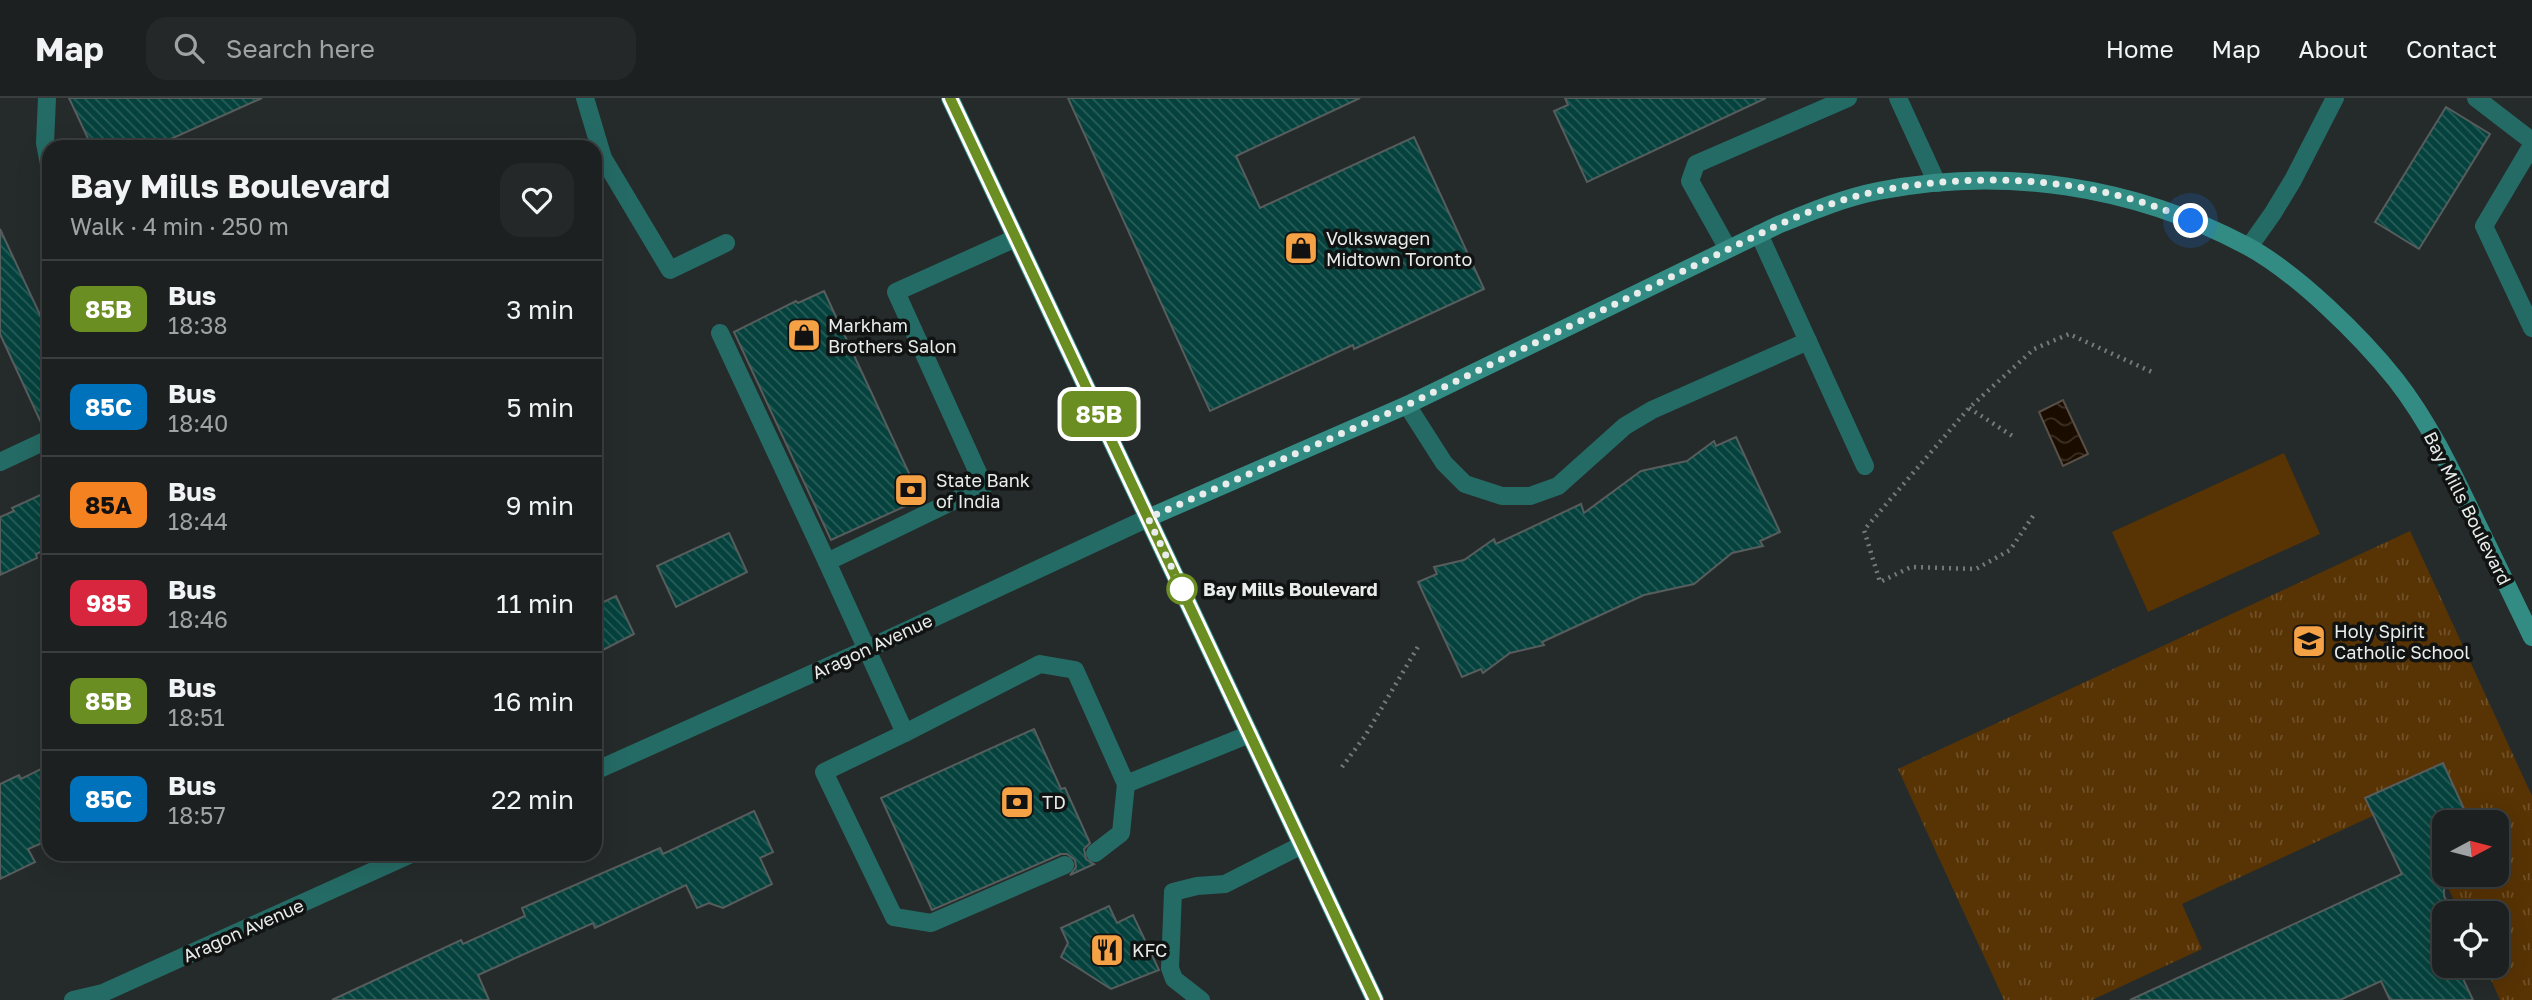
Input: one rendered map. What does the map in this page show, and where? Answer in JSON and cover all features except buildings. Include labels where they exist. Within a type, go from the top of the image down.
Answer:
[{"type":"street","points":[[46,140],[47,98]]},
{"type":"street","points":[[585,98],[598,140]]},
{"type":"street","points":[[950,98],[1375,1000]]},
{"type":"street","points":[[1728,249],[1690,181],[1696,164],[1848,98]]},
{"type":"street","points":[[1898,98],[1937,183]]},
{"type":"street","points":[[2249,247],[2273,213],[2335,98]]},
{"type":"street","points":[[2476,98],[2532,143],[2484,226],[2532,328]]},
{"type":"street","points":[[602,155],[670,270],[726,243]]},
{"type":"street","name":"Bay Mills Boulevard","points":[[1148,518],[1407,405],[1759,234],[1826,205],[1877,191],[1937,183],[2009,180],[2088,188],[2172,212],[2249,247],[2288,274],[2346,324],[2397,381],[2442,450],[2532,637]]},
{"type":"street","points":[[1759,234],[1865,466]]},
{"type":"street","points":[[827,562],[984,486],[897,292],[1016,238]]},
{"type":"street","points":[[720,333],[905,733]]},
{"type":"street","points":[[1407,405],[1444,463],[1465,484],[1502,496],[1530,496],[1558,486],[1625,426],[1652,410],[1808,341]]},
{"type":"street","points":[[0,461],[42,442]]},
{"type":"street","name":"Aragon Avenue","points":[[602,768],[867,649],[1148,518]]},
{"type":"street","points":[[1065,865],[931,923],[894,917],[824,772],[1040,664],[1075,670],[1126,784],[1121,833],[1095,853]]},
{"type":"street","points":[[1126,784],[1250,734]]},
{"type":"street","points":[[1201,1000],[1174,979],[1170,968],[1173,892],[1198,886],[1225,884],[1302,845]]},
{"type":"street","name":"Aragon Avenue","points":[[73,1000],[103,993],[395,861]]},
{"type":"path","points":[[2033,516],[2010,550],[1976,569],[1911,567],[1880,582],[1864,530],[1969,408],[2034,349],[2069,334],[2154,373]]},
{"type":"path","points":[[1969,408],[2014,437]]},
{"type":"path","points":[[1342,767],[1365,736],[1419,645]]},
{"type":"green space","points":[[2284,453],[2320,534],[2148,612],[2112,532]]},
{"type":"green space","name":"Holy Spirit Catholic School","points":[[2410,531],[2532,796],[2532,1000],[2500,1000],[2490,978],[2509,978],[2509,901],[2454,901],[2448,887],[2510,887],[2510,810],[2432,810],[2432,853],[2407,800],[2182,904],[2202,949],[2092,1000],[2004,1000],[1898,769]]},
{"type":"water","points":[[2063,400],[2088,454],[2063,466],[2039,412]]},
{"type":"bus line","name":"85B","points":[[950,98],[1375,1000]]},
{"type":"place","name":"Volkswagen Midtown Toronto","points":[[1301,248]]},
{"type":"place","name":"Markham Brothers Salon","points":[[804,335]]},
{"type":"place","name":"State Bank of India","points":[[911,490]]},
{"type":"place","name":"Bay Mills Boulevard","points":[[1182,589]]},
{"type":"place","name":"Holy Spirit Catholic School","points":[[2309,641]]},
{"type":"place","name":"TD","points":[[1017,802]]},
{"type":"place","name":"KFC","points":[[1107,950]]},
{"type":"route","points":[[1182,589],[1148,518],[1407,405],[1778,225],[1826,205],[1897,188],[1937,183],[2009,180],[2088,188],[2172,212],[2191,221]]}]
